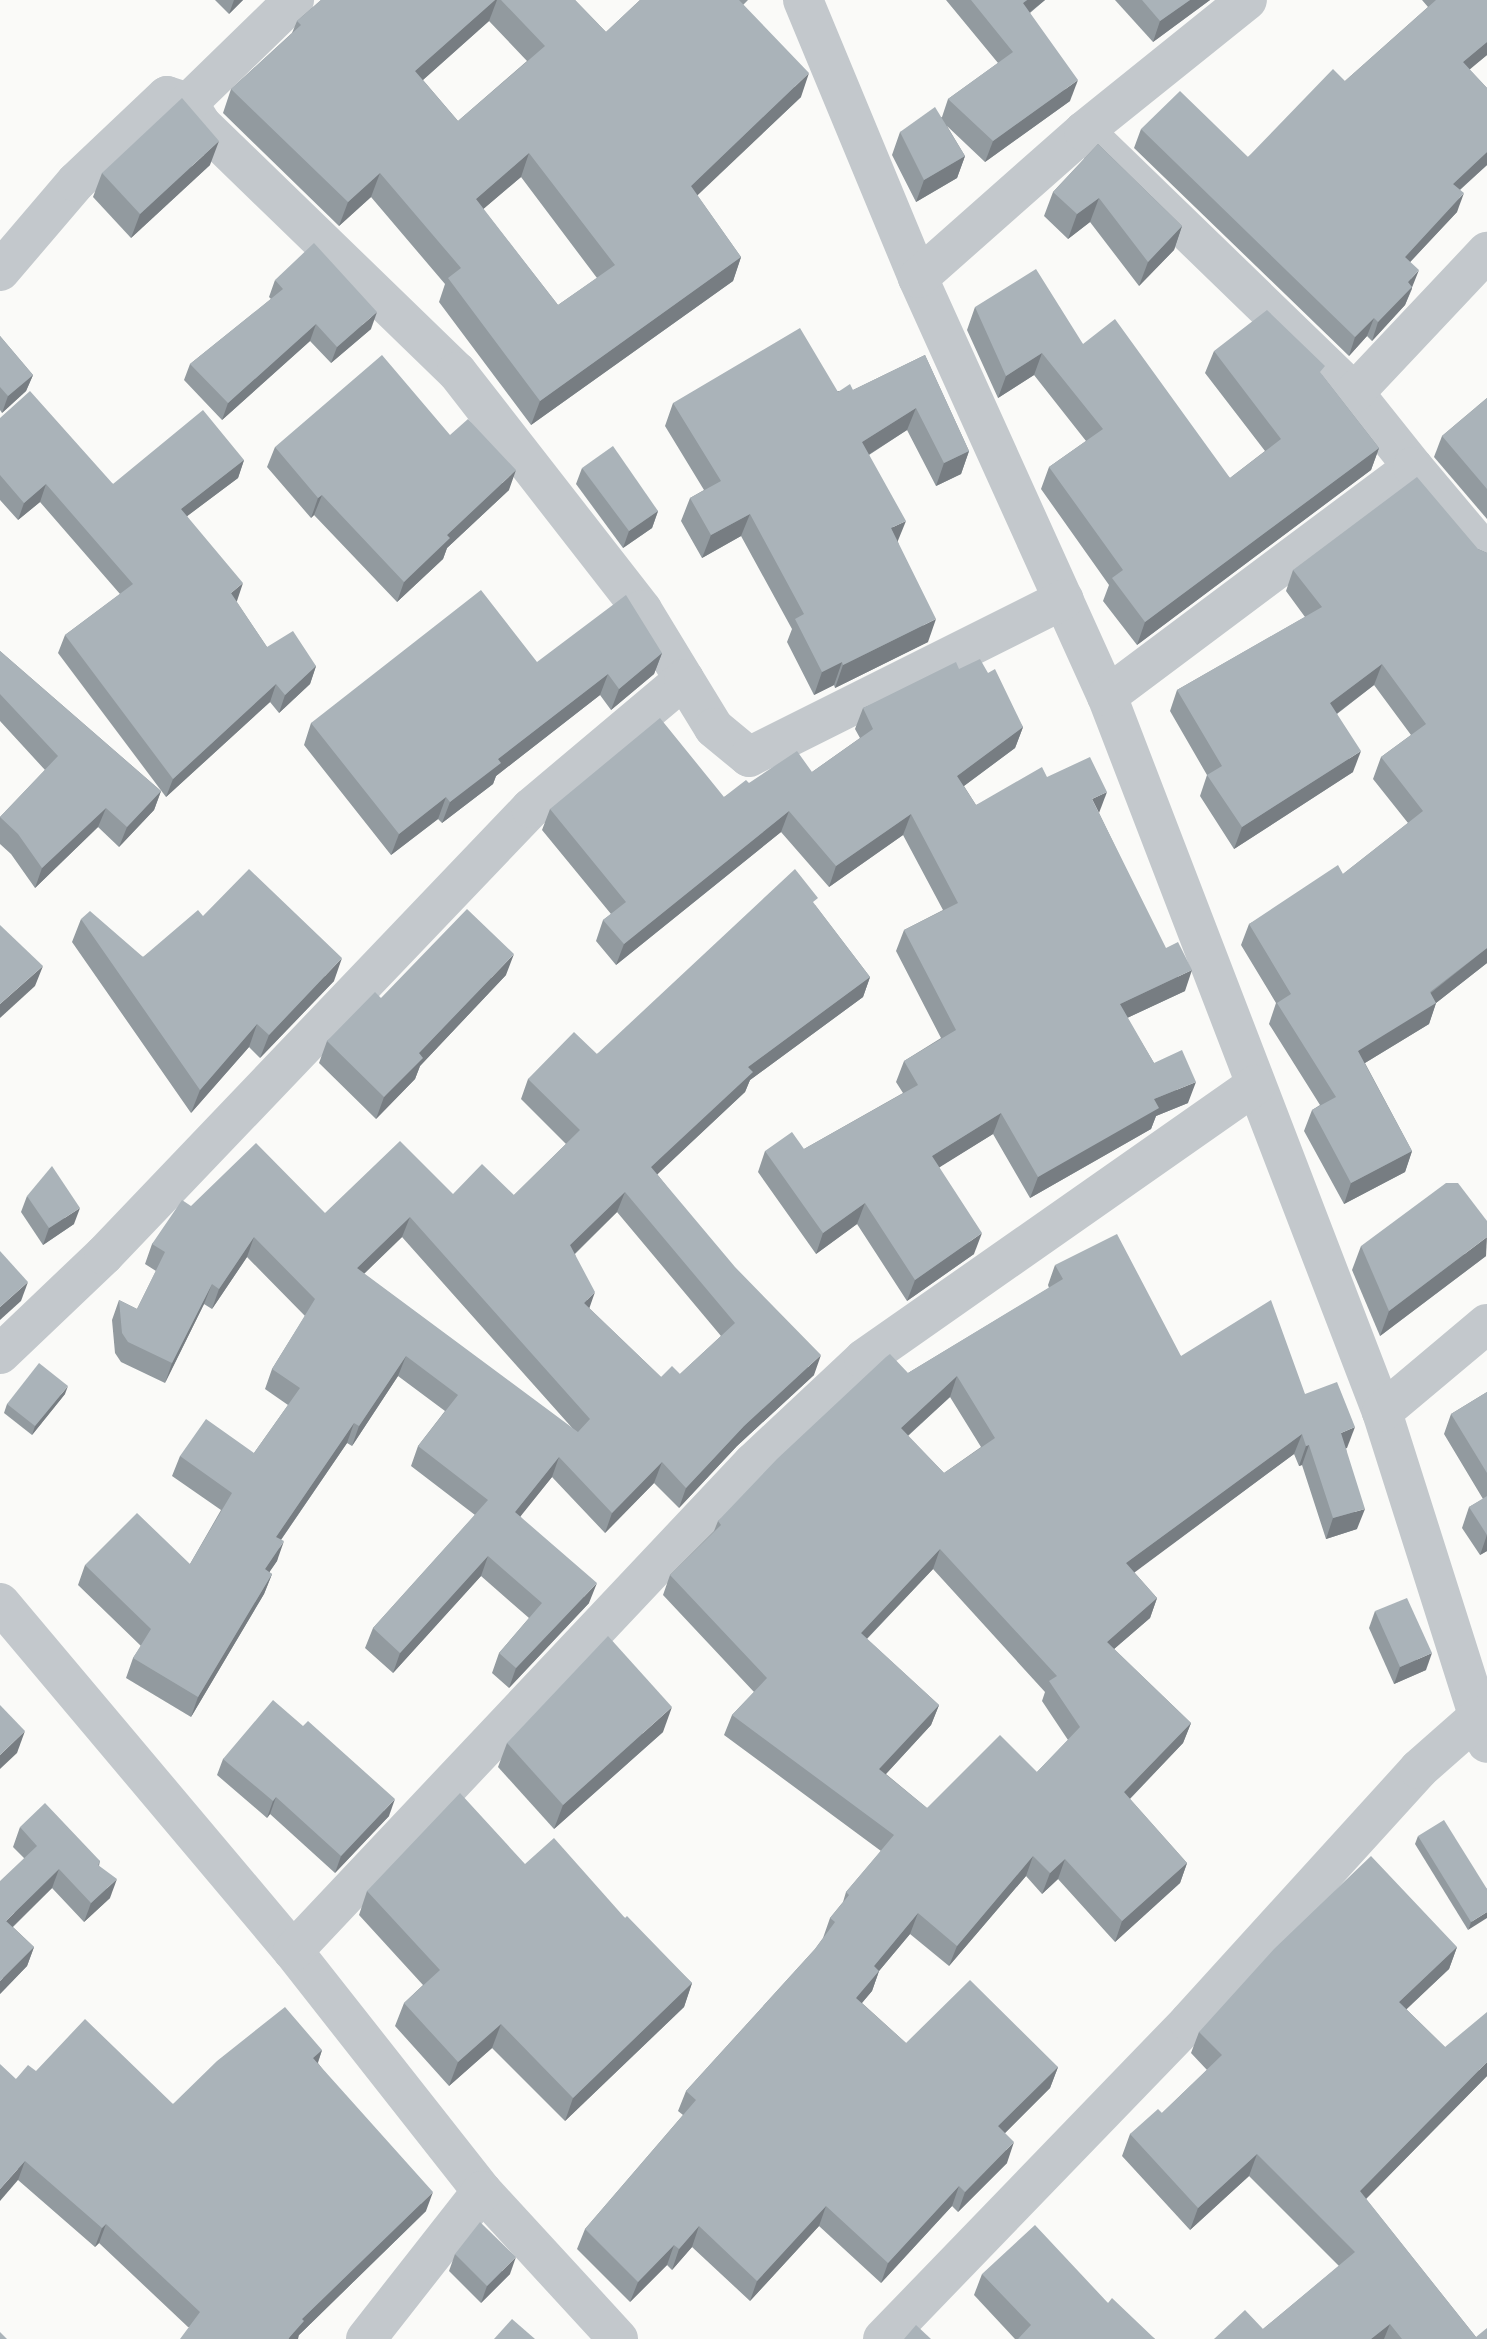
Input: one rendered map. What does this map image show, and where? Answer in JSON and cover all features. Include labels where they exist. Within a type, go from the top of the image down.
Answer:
[{"type":"street","points":[[188,103],[294,0]]},
{"type":"street","points":[[803,0],[918,278],[1107,696],[1382,1412],[1414,1502],[1482,1730],[1419,1769],[1189,2022],[883,2339]]},
{"type":"street","points":[[918,278],[1084,131],[1247,0]]},
{"type":"street","points":[[0,271],[76,182],[167,96],[188,103],[202,125],[457,372],[642,610],[714,728],[749,757],[1064,599]]},
{"type":"street","points":[[1084,131],[1354,393],[1487,555]]},
{"type":"street","points":[[1354,393],[1487,252]]},
{"type":"street","points":[[1107,696],[1413,467]]},
{"type":"street","points":[[0,1354],[104,1255],[531,808],[684,679]]},
{"type":"street","points":[[293,1951],[753,1463],[864,1359],[1256,1085]]},
{"type":"street","points":[[1382,1412],[1487,1324]]},
{"type":"street","points":[[0,1603],[293,1951],[482,2191],[618,2339]]},
{"type":"street","points":[[366,2339],[482,2191]]},
{"type":"building","points":[[321,0],[495,0],[415,71],[458,121],[545,46],[501,0],[575,0],[606,32],[640,0],[739,0],[809,73],[691,186],[741,257],[540,401],[448,278],[461,268],[380,173],[348,202],[231,89],[301,25],[297,21]],"holes":[[[529,153],[615,265],[558,305],[476,199]]]},
{"type":"building","points":[[971,0],[1027,0],[1023,3],[1078,80],[993,141],[948,99],[1013,52]]},
{"type":"building","points":[[1142,0],[1190,0],[1160,21]]},
{"type":"building","points":[[1436,0],[1487,0],[1487,42],[1463,62],[1487,88],[1487,152],[1453,184],[1464,193],[1405,257],[1419,270],[1408,282],[1412,287],[1378,322],[1374,318],[1355,337],[1141,129],[1180,91],[1248,157],[1333,69],[1345,81]]},
{"type":"building","points":[[182,98],[219,141],[140,214],[102,173]]},
{"type":"building","points":[[935,107],[965,156],[924,180],[900,132]]},
{"type":"building","points":[[1098,144],[1182,226],[1148,262],[1099,198],[1077,214],[1053,192]]},
{"type":"building","points":[[314,243],[377,312],[337,347],[316,324],[228,403],[190,364],[283,289],[275,280]]},
{"type":"building","points":[[1036,269],[1083,344],[1115,319],[1230,478],[1281,439],[1214,351],[1267,310],[1325,366],[1320,372],[1379,448],[1145,622],[1112,578],[1123,570],[1049,467],[1103,429],[1042,353],[1006,376],[975,307]]},
{"type":"building","points":[[800,328],[838,392],[850,384],[853,390],[925,355],[969,451],[944,463],[916,408],[862,442],[906,521],[891,528],[936,619],[843,665],[842,662],[822,672],[795,619],[804,614],[750,514],[711,535],[690,498],[721,481],[673,403]]},
{"type":"building","points":[[0,336],[33,375],[8,396],[0,387]]},
{"type":"building","points":[[382,355],[450,435],[468,419],[516,470],[447,535],[450,538],[404,582],[322,495],[318,498],[275,447]]},
{"type":"building","points":[[30,391],[113,484],[203,410],[244,460],[181,509],[243,583],[231,593],[267,647],[293,631],[316,666],[285,695],[276,684],[173,779],[65,635],[133,584],[46,484],[24,503],[0,475],[0,418]]},
{"type":"building","points":[[1487,398],[1487,489],[1442,436]]},
{"type":"building","points":[[613,446],[658,511],[629,531],[582,468]]},
{"type":"building","points":[[1417,477],[1478,549],[1487,553],[1487,948],[1430,992],[1436,1003],[1358,1051],[1412,1151],[1351,1183],[1312,1110],[1336,1097],[1277,1003],[1291,994],[1249,924],[1338,865],[1343,874],[1423,811],[1381,757],[1426,724],[1382,664],[1330,703],[1361,751],[1242,827],[1207,775],[1222,766],[1177,690],[1322,607],[1293,570]]},
{"type":"building","points":[[481,590],[537,662],[626,595],[662,653],[619,689],[608,674],[498,759],[501,763],[450,802],[446,797],[399,834],[311,723]]},
{"type":"building","points":[[0,651],[161,791],[127,827],[106,808],[42,868],[18,834],[0,817],[58,756],[0,694]]},
{"type":"building","points":[[980,659],[988,673],[995,669],[1023,727],[957,776],[976,805],[1042,767],[1047,777],[1090,757],[1107,792],[1092,799],[1166,948],[1178,942],[1192,970],[1120,1004],[1154,1063],[1182,1050],[1196,1082],[1154,1099],[1159,1108],[1038,1177],[1001,1113],[932,1156],[982,1233],[915,1280],[865,1203],[823,1233],[765,1151],[792,1132],[804,1149],[918,1085],[904,1061],[956,1030],[904,930],[958,903],[911,814],[836,866],[789,811],[624,944],[603,920],[626,902],[550,809],[660,718],[724,797],[746,780],[749,783],[797,751],[812,772],[873,729],[863,708],[956,662],[959,669]]},
{"type":"building","points":[[249,869],[342,958],[269,1035],[257,1024],[200,1090],[81,919],[90,911],[143,957],[198,910],[203,916]]},
{"type":"building","points":[[795,869],[818,898],[813,902],[870,977],[748,1067],[753,1072],[651,1167],[735,1267],[821,1355],[744,1426],[686,1488],[662,1462],[612,1513],[559,1457],[515,1512],[597,1583],[516,1668],[499,1653],[542,1603],[488,1556],[400,1653],[373,1628],[488,1500],[418,1446],[458,1395],[406,1356],[359,1426],[354,1423],[276,1537],[284,1541],[265,1569],[272,1574],[198,1697],[133,1658],[151,1629],[85,1565],[137,1513],[190,1564],[232,1493],[180,1456],[206,1419],[254,1453],[300,1388],[272,1369],[315,1299],[254,1237],[219,1289],[212,1284],[172,1363],[128,1342],[122,1333],[119,1300],[137,1309],[165,1252],[152,1244],[182,1200],[191,1206],[256,1143],[325,1213],[400,1141],[453,1194],[482,1164],[514,1195],[580,1130],[528,1079],[574,1032],[597,1054]],"holes":[[[625,1192],[735,1323],[680,1374],[672,1366],[661,1377],[584,1303],[595,1292],[570,1245]],[[410,1217],[590,1419],[578,1432],[357,1268]]]},
{"type":"building","points":[[467,909],[514,954],[419,1053],[423,1058],[384,1097],[327,1041],[375,992],[381,998]]},
{"type":"building","points":[[0,925],[43,966],[0,1004]]},
{"type":"building","points":[[52,1166],[80,1208],[49,1228],[27,1196]]},
{"type":"building","points":[[1446,1183],[1458,1183],[1487,1221],[1487,1237],[1389,1311],[1361,1246]]},
{"type":"building","points":[[1117,1234],[1181,1356],[1271,1300],[1305,1394],[1337,1382],[1355,1427],[1341,1433],[1365,1509],[1333,1518],[1309,1445],[1306,1446],[1302,1434],[1126,1563],[1157,1598],[1107,1642],[1191,1723],[1124,1792],[1187,1863],[1122,1921],[1065,1859],[1050,1873],[1033,1856],[957,1946],[918,1913],[874,1966],[879,1971],[856,1998],[906,2043],[970,1980],[1058,2067],[998,2126],[1014,2142],[965,2192],[959,2186],[888,2263],[826,2206],[757,2281],[699,2226],[679,2249],[674,2245],[638,2282],[585,2229],[696,2100],[686,2091],[815,1949],[835,1922],[830,1918],[849,1895],[846,1892],[894,1835],[732,1715],[767,1678],[670,1575],[721,1525],[718,1521],[777,1459],[886,1357],[890,1354],[908,1373],[1063,1279],[1055,1265]],"holes":[[[957,1376],[995,1438],[944,1473],[901,1428]],[[940,1549],[1057,1676],[1049,1681],[1080,1727],[1037,1772],[1000,1735],[927,1808],[879,1769],[939,1705],[861,1633]]]},
{"type":"building","points":[[0,1251],[28,1282],[0,1307]]},
{"type":"building","points":[[39,1363],[68,1386],[35,1426],[7,1404]]},
{"type":"building","points":[[1487,1392],[1487,1473],[1451,1414]]},
{"type":"building","points":[[1487,1496],[1487,1535],[1469,1507]]},
{"type":"building","points":[[1407,1598],[1432,1653],[1400,1667],[1375,1611]]},
{"type":"building","points":[[608,1636],[672,1707],[563,1805],[507,1743]]},
{"type":"building","points":[[273,1700],[303,1726],[308,1721],[395,1799],[341,1856],[276,1797],[273,1801],[223,1759]]},
{"type":"building","points":[[0,1705],[25,1731],[0,1755]]},
{"type":"building","points":[[460,1793],[525,1864],[554,1838],[625,1918],[627,1916],[692,1983],[573,2098],[501,2024],[458,2062],[404,2003],[440,1970],[367,1891]]},
{"type":"building","points":[[45,1803],[100,1861],[98,1865],[117,1879],[91,1903],[59,1869],[6,1921],[34,1947],[0,1981],[0,1881],[37,1846],[20,1827]]},
{"type":"building","points":[[1444,1820],[1487,1889],[1487,1912],[1471,1922],[1418,1836]]},
{"type":"building","points":[[1371,1856],[1457,1947],[1399,2002],[1445,2047],[1487,2012],[1487,2062],[1360,2191],[1476,2337],[1487,2328],[1487,2339],[1402,2339],[1390,2324],[1371,2339],[1214,2339],[1245,2310],[1263,2329],[1355,2252],[1257,2154],[1198,2208],[1130,2134],[1158,2109],[1162,2113],[1222,2055],[1199,2032],[1274,1949]]},
{"type":"building","points":[[285,2007],[322,2050],[313,2058],[433,2192],[302,2319],[304,2321],[288,2339],[180,2339],[200,2312],[106,2224],[102,2228],[25,2161],[0,2189],[0,2064],[16,2079],[28,2065],[36,2071],[85,2019],[173,2104],[217,2061]]},
{"type":"building","points":[[480,2222],[516,2257],[487,2286],[455,2254]]},
{"type":"building","points":[[1035,2225],[1108,2303],[1112,2298],[1155,2339],[1018,2339],[1031,2325],[982,2274]]},
{"type":"building","points":[[512,2319],[535,2339],[494,2339]]},
{"type":"building","points":[[916,2325],[931,2339],[904,2339]]}]
